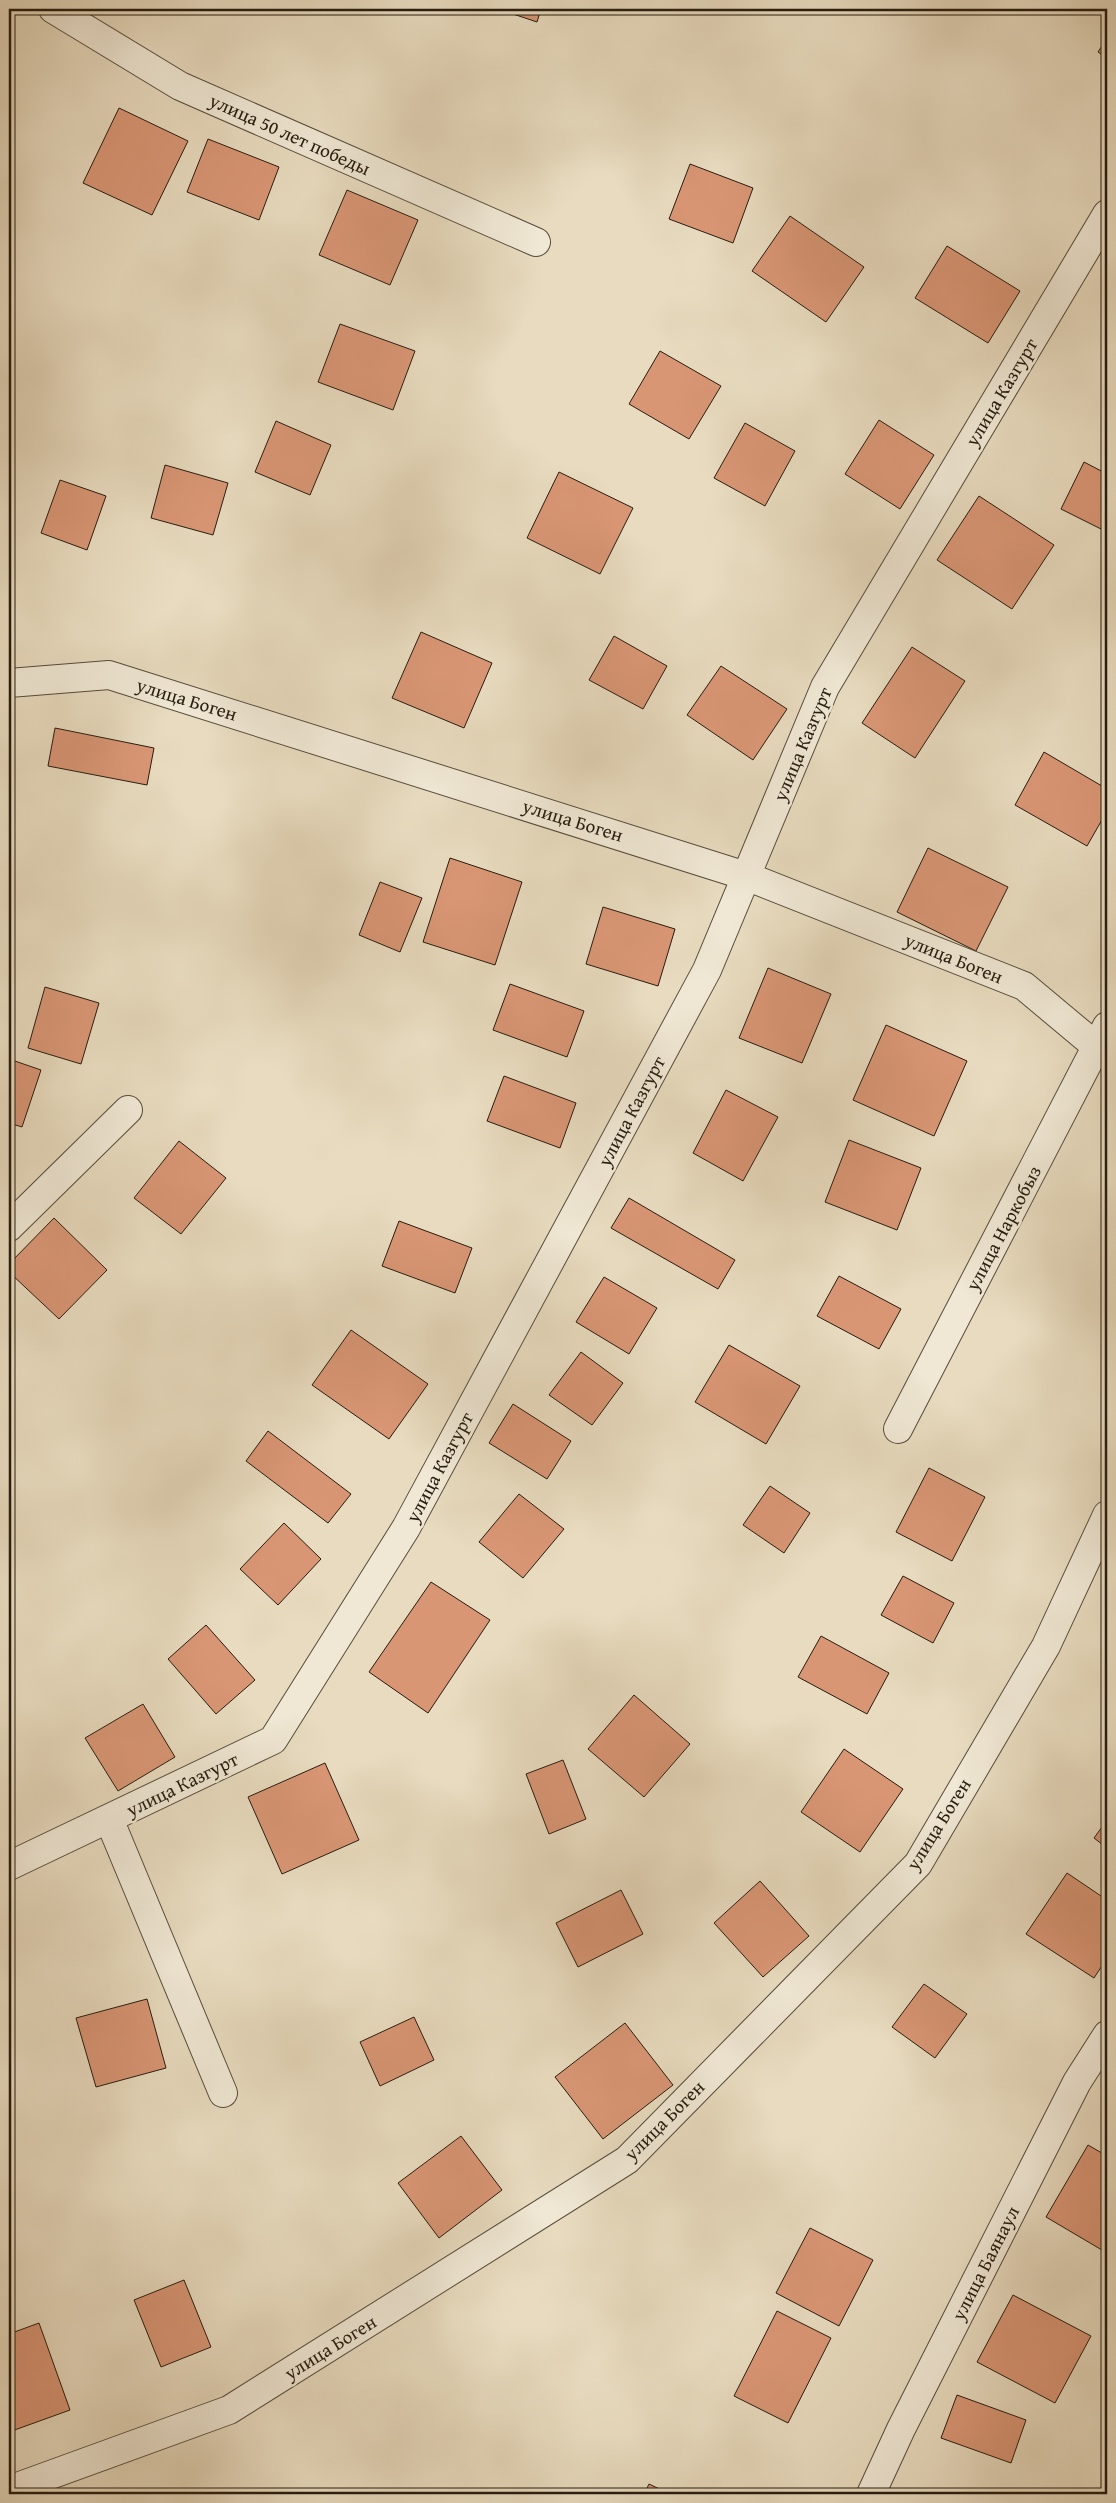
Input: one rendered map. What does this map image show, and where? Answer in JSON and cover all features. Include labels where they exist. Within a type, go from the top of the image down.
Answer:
[{"type":"street","name":"улица 50 лет победы","points":[[54,9],[180,86],[536,242]]},
{"type":"street","name":"улица Казгурт","points":[[9,1866],[273,1740],[411,1519],[707,970],[825,687],[1107,214]]},
{"type":"street","name":"улица Боген","points":[[9,683],[109,675],[746,876],[1024,986],[1104,1042]]},
{"type":"street","name":"улица Наркобыз","points":[[898,1429],[1104,1042]]},
{"type":"street","points":[[9,1227],[128,1110]]},
{"type":"street","name":"улица Боген","points":[[9,2490],[229,2410],[627,2160],[918,1864],[1046,1646],[1107,1515]]},
{"type":"street","points":[[109,1819],[223,2093]]},
{"type":"street","name":"улица Баянаул","points":[[871,2494],[901,2429],[1072,2090],[1107,2035]]},
{"type":"building","points":[[498,9],[541,9],[537,22]]},
{"type":"building","points":[[1107,38],[1107,58],[1098,52]]},
{"type":"building","points":[[119,108],[188,141],[152,215],[83,183]]},
{"type":"building","points":[[208,139],[279,167],[259,220],[187,192]]},
{"type":"building","points":[[690,164],[753,188],[733,243],[669,219]]},
{"type":"building","points":[[347,190],[418,220],[390,285],[319,255]]},
{"type":"building","points":[[790,216],[864,267],[826,322],[752,271]]},
{"type":"building","points":[[947,246],[1020,291],[988,343],[915,298]]},
{"type":"building","points":[[340,324],[415,351],[393,410],[318,382]]},
{"type":"building","points":[[660,351],[721,386],[689,439],[629,404]]},
{"type":"building","points":[[879,420],[934,455],[900,509],[845,474]]},
{"type":"building","points":[[276,421],[331,445],[310,495],[255,472]]},
{"type":"building","points":[[745,423],[795,451],[765,506],[714,478]]},
{"type":"building","points":[[1084,462],[1107,474],[1107,532],[1061,509]]},
{"type":"building","points":[[165,465],[228,483],[213,535],[151,518]]},
{"type":"building","points":[[559,472],[633,508],[600,574],[527,538]]},
{"type":"building","points":[[60,480],[106,496],[87,550],[41,533]]},
{"type":"building","points":[[979,496],[1054,545],[1012,609],[937,560]]},
{"type":"building","points":[[421,632],[492,663],[464,728],[392,698]]},
{"type":"building","points":[[614,636],[667,666],[643,709],[589,680]]},
{"type":"building","points":[[912,647],[965,681],[915,758],[862,723]]},
{"type":"building","points":[[721,666],[787,709],[753,760],[687,715]]},
{"type":"building","points":[[55,728],[154,748],[147,785],[48,766]]},
{"type":"building","points":[[1044,752],[1107,789],[1107,811],[1087,846],[1015,805]]},
{"type":"building","points":[[928,848],[1008,887],[976,951],[897,912]]},
{"type":"building","points":[[450,858],[522,882],[495,965],[423,942]]},
{"type":"building","points":[[380,882],[422,898],[400,952],[359,935]]},
{"type":"building","points":[[603,907],[675,929],[658,986],[586,964]]},
{"type":"building","points":[[768,968],[831,994],[802,1063],[739,1038]]},
{"type":"building","points":[[510,984],[584,1011],[567,1057],[493,1030]]},
{"type":"building","points":[[45,987],[99,1003],[81,1064],[28,1048]]},
{"type":"building","points":[[886,1025],[967,1061],[934,1136],[853,1100]]},
{"type":"building","points":[[9,1059],[41,1070],[22,1127],[9,1123]]},
{"type":"building","points":[[504,1076],[576,1103],[560,1148],[487,1121]]},
{"type":"building","points":[[726,1090],[778,1117],[743,1181],[693,1153]]},
{"type":"building","points":[[849,1140],[921,1168],[897,1230],[825,1202]]},
{"type":"building","points":[[179,1141],[226,1178],[181,1234],[134,1198]]},
{"type":"building","points":[[629,1198],[735,1260],[718,1289],[611,1228]]},
{"type":"building","points":[[54,1218],[107,1270],[59,1319],[9,1272],[9,1264]]},
{"type":"building","points":[[399,1221],[472,1248],[455,1293],[382,1266]]},
{"type":"building","points":[[839,1276],[901,1309],[879,1349],[817,1316]]},
{"type":"building","points":[[604,1277],[657,1308],[629,1354],[576,1322]]},
{"type":"building","points":[[351,1330],[428,1384],[389,1439],[312,1385]]},
{"type":"building","points":[[729,1345],[800,1386],[766,1444],[695,1402]]},
{"type":"building","points":[[581,1352],[623,1383],[592,1425],[549,1395]]},
{"type":"building","points":[[513,1404],[571,1441],[547,1479],[489,1443]]},
{"type":"building","points":[[268,1431],[351,1494],[328,1523],[246,1461]]},
{"type":"building","points":[[929,1468],[985,1497],[952,1561],[896,1532]]},
{"type":"building","points":[[770,1486],[810,1513],[784,1553],[743,1525]]},
{"type":"building","points":[[519,1494],[564,1529],[523,1578],[479,1542]]},
{"type":"building","points":[[284,1523],[321,1559],[278,1605],[240,1569]]},
{"type":"building","points":[[903,1576],[954,1603],[933,1643],[881,1615]]},
{"type":"building","points":[[431,1582],[490,1620],[428,1713],[369,1672]]},
{"type":"building","points":[[206,1625],[255,1680],[216,1714],[168,1659]]},
{"type":"building","points":[[821,1636],[889,1673],[867,1714],[798,1677]]},
{"type":"building","points":[[634,1695],[690,1744],[644,1797],[588,1749]]},
{"type":"building","points":[[143,1704],[175,1757],[118,1791],[85,1738]]},
{"type":"building","points":[[844,1749],[903,1789],[860,1852],[801,1812]]},
{"type":"building","points":[[563,1760],[586,1819],[549,1834],[526,1774]]},
{"type":"building","points":[[325,1763],[359,1840],[282,1874],[248,1797]]},
{"type":"building","points":[[1107,1820],[1107,1848],[1094,1838]]},
{"type":"building","points":[[1067,1873],[1107,1900],[1107,1958],[1094,1978],[1026,1934]]},
{"type":"building","points":[[760,1881],[809,1936],[763,1977],[714,1923]]},
{"type":"building","points":[[621,1890],[643,1934],[578,1967],[556,1923]]},
{"type":"building","points":[[924,1984],[967,2014],[935,2058],[892,2027]]},
{"type":"building","points":[[147,1999],[166,2068],[96,2087],[76,2018]]},
{"type":"building","points":[[414,2017],[434,2060],[380,2086],[360,2042]]},
{"type":"building","points":[[625,2023],[673,2085],[603,2139],[555,2077]]},
{"type":"building","points":[[461,2136],[502,2190],[439,2238],[398,2183]]},
{"type":"building","points":[[1088,2145],[1107,2156],[1107,2253],[1046,2217]]},
{"type":"building","points":[[810,2228],[873,2260],[839,2326],[776,2293]]},
{"type":"building","points":[[184,2280],[211,2347],[161,2367],[134,2300]]},
{"type":"building","points":[[1013,2295],[1091,2336],[1055,2403],[977,2362]]},
{"type":"building","points":[[777,2311],[831,2338],[788,2423],[734,2396]]},
{"type":"building","points":[[39,2323],[70,2410],[9,2432],[9,2334]]},
{"type":"building","points":[[957,2395],[1026,2420],[1011,2463],[941,2438]]},
{"type":"building","points":[[649,2484],[670,2494],[644,2494]]}]
